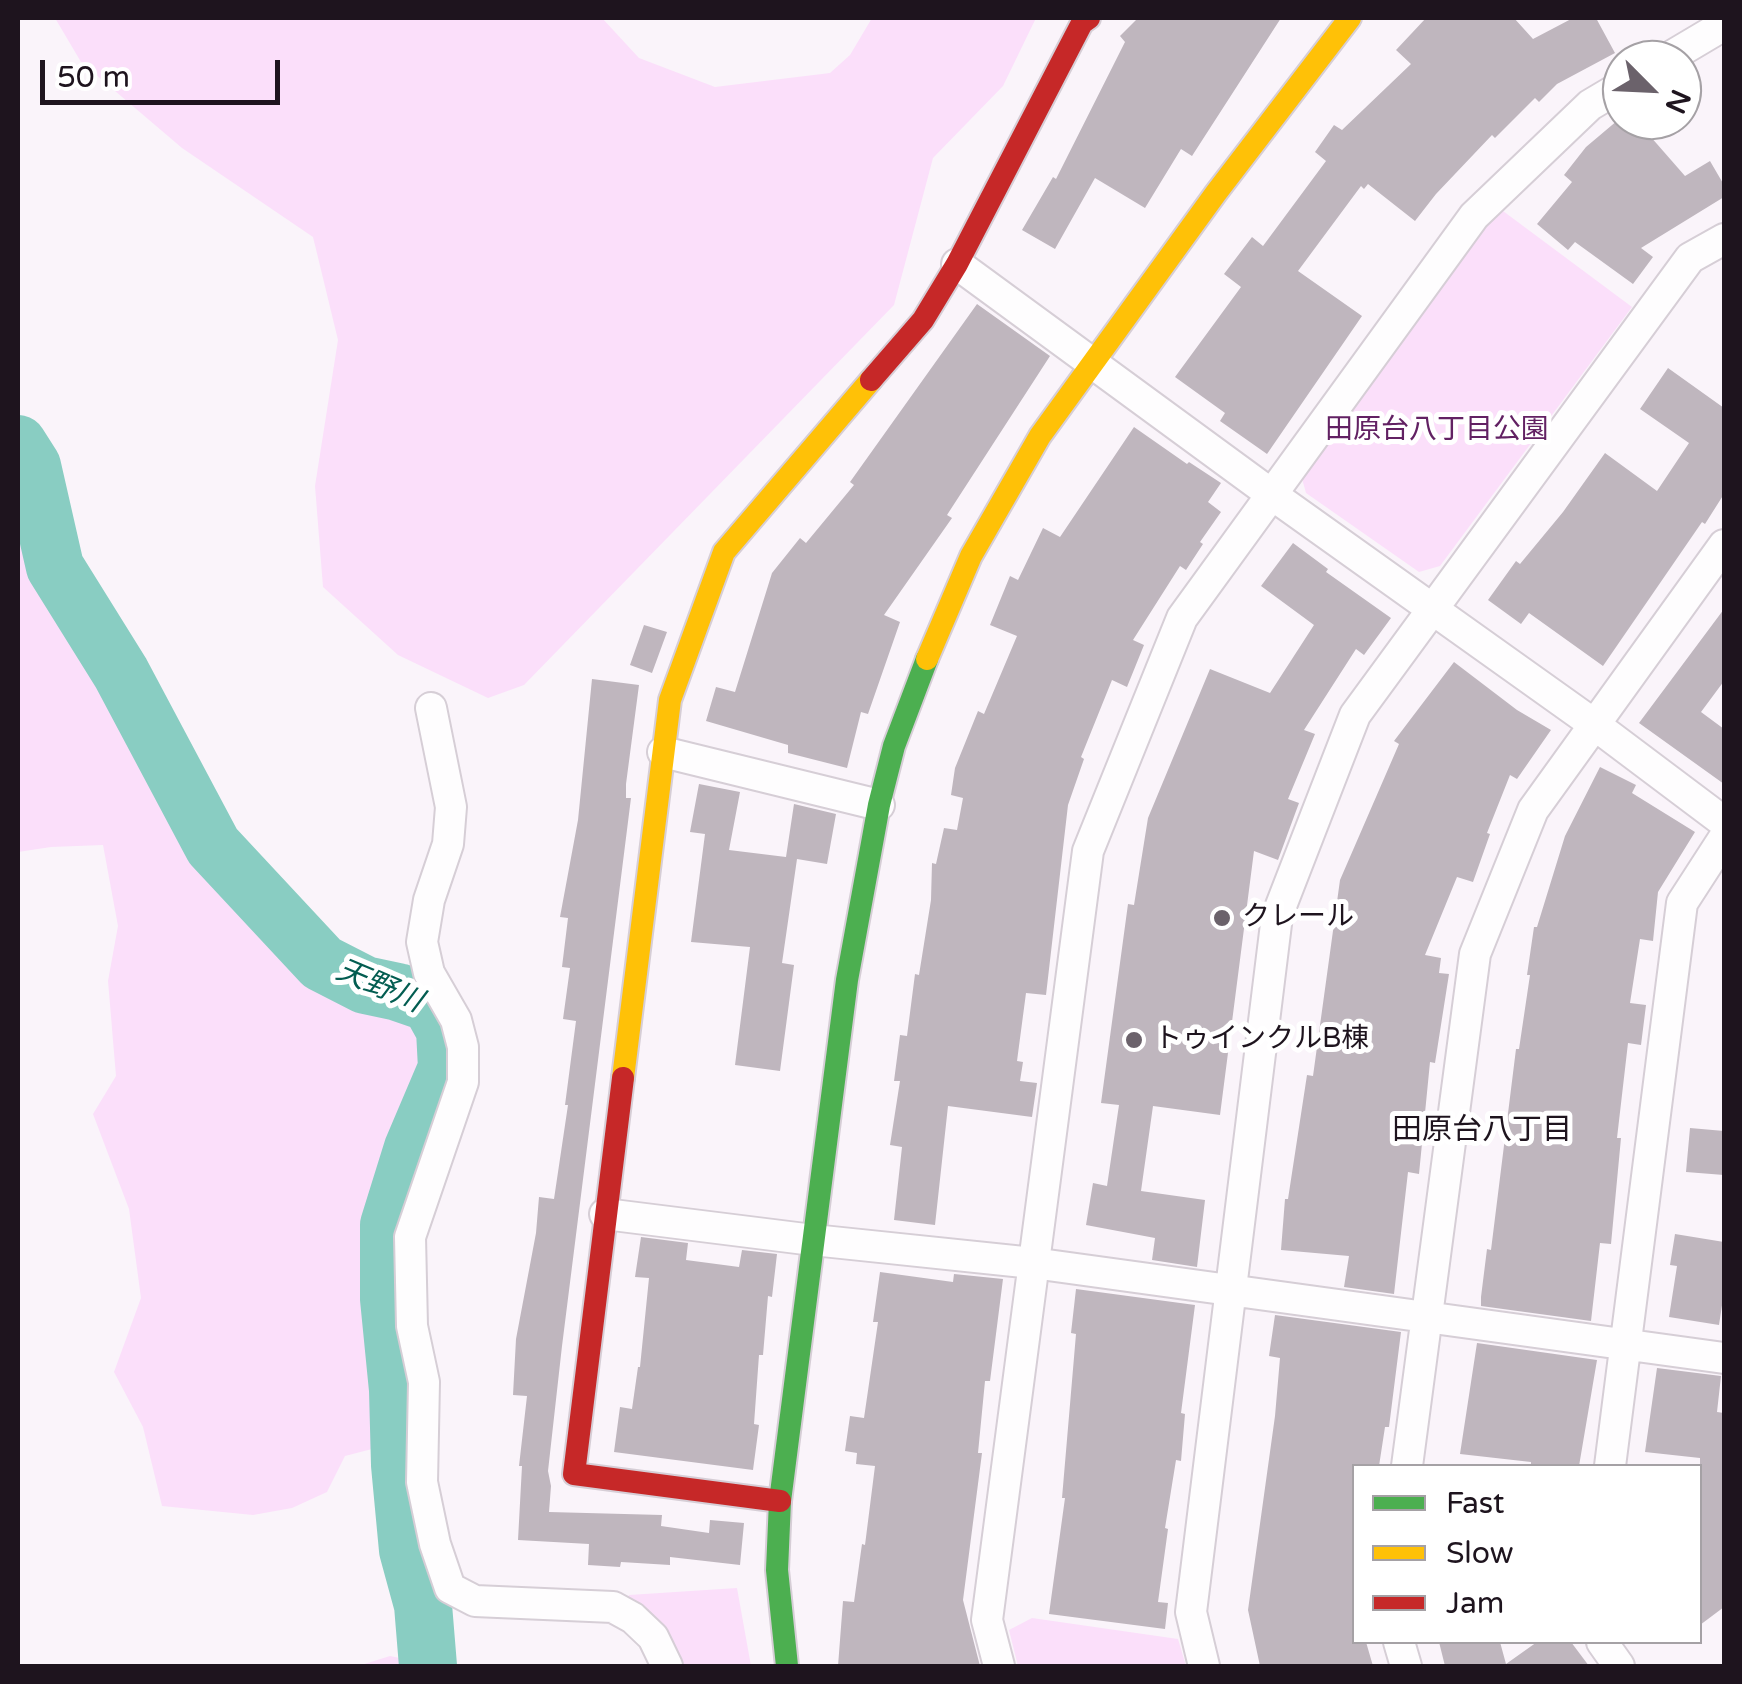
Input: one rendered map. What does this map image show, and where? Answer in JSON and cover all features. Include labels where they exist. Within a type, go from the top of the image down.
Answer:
[{"type":"street","points":[[780,1501],[574,1474],[670,700],[724,552],[923,320],[957,264],[1082,23],[1089,18]]},
{"type":"street","points":[[787,1666],[777,1570],[780,1501],[847,980],[879,805],[894,746],[924,663],[972,556],[1040,436],[1216,193],[1350,18]]},
{"type":"street","points":[[1698,40],[1724,24]]},
{"type":"street","points":[[999,1666],[987,1620],[1088,850],[1182,618],[1474,216],[1602,98]]},
{"type":"street","points":[[1204,1666],[1191,1612],[1277,916],[1354,716],[1690,258],[1724,239]]},
{"type":"street","points":[[957,264],[1724,822]]},
{"type":"street","points":[[1407,1464],[1476,954],[1533,810],[1724,545]]},
{"type":"street","points":[[432,708],[451,808],[448,844],[430,900],[422,942],[429,973],[456,1020],[464,1047],[463,1082],[410,1237],[412,1326],[424,1382],[422,1482],[435,1544],[450,1588],[475,1602],[613,1607],[634,1618],[653,1638],[668,1666]]},
{"type":"street","points":[[663,752],[879,805]]},
{"type":"street","points":[[1610,1464],[1682,903],[1724,838]]},
{"type":"street","points":[[605,1214],[1034,1263],[1724,1358]]},
{"type":"street","points":[[1604,1644],[1620,1666]]},
{"type":"green space","points":[[55,18],[602,18],[639,58],[715,87],[830,73],[850,55],[872,18],[1036,18],[1003,86],[933,158],[894,305],[524,685],[488,698],[398,655],[323,587],[315,486],[338,340],[313,237],[182,148],[81,62]]},
{"type":"green space","name":"田原台八丁目公園","points":[[1499,208],[1632,307],[1440,566],[1419,572],[1306,493],[1301,475]]},
{"type":"green space","points":[[18,479],[74,564],[110,643],[154,765],[159,799],[215,878],[280,946],[337,991],[410,1003],[437,1037],[376,1235],[381,1270],[377,1335],[384,1394],[372,1449],[345,1456],[327,1492],[292,1508],[253,1515],[162,1506],[143,1427],[114,1372],[141,1298],[129,1209],[93,1114],[116,1076],[108,981],[118,926],[103,845],[18,852]]},
{"type":"green space","points":[[737,1588],[751,1666],[677,1666],[621,1610],[629,1595]]},
{"type":"green space","points":[[1032,1618],[1178,1639],[1186,1666],[1018,1666],[1009,1630]]},
{"type":"green space","points":[[390,1656],[415,1661],[418,1666],[358,1666]]},
{"type":"building","points":[[1138,18],[1281,18],[1192,156],[1181,149],[1145,208],[1095,178],[1055,249],[1022,230],[1053,177],[1056,179],[1125,42],[1120,36]]},
{"type":"building","points":[[1426,18],[1514,18],[1533,39],[1573,18],[1596,18],[1608,40],[1602,40],[1602,60],[1557,84],[1539,102],[1535,98],[1495,138],[1492,135],[1415,221],[1368,184],[1364,189],[1361,186],[1298,271],[1362,316],[1267,454],[1220,421],[1225,413],[1175,377],[1241,287],[1224,274],[1252,237],[1263,246],[1326,161],[1315,152],[1334,125],[1342,130],[1411,64],[1396,50]]},
{"type":"building","points":[[1602,134],[1602,140],[1654,140],[1685,176],[1710,161],[1724,185],[1724,197],[1641,248],[1653,257],[1633,284],[1575,242],[1568,250],[1537,224],[1572,182],[1564,175]]},
{"type":"building","points":[[977,304],[1050,356],[947,515],[952,518],[884,615],[900,622],[868,714],[861,712],[847,768],[788,753],[788,745],[706,721],[716,687],[735,692],[772,573],[800,538],[806,543],[854,485],[850,482]]},
{"type":"building","points":[[1668,368],[1724,408],[1724,494],[1603,666],[1529,613],[1521,624],[1488,600],[1516,561],[1520,564],[1563,512],[1605,453],[1657,491],[1689,443],[1640,409]]},
{"type":"building","points":[[1134,427],[1221,483],[1208,502],[1221,512],[1186,570],[1180,566],[1133,640],[1144,645],[1127,687],[1112,680],[1081,757],[1084,759],[1068,805],[1046,995],[1026,993],[1017,1061],[1023,1062],[1020,1081],[1037,1083],[1032,1117],[948,1106],[935,1225],[894,1220],[902,1147],[890,1145],[900,1081],[894,1081],[900,1035],[907,1036],[915,974],[919,975],[931,900],[932,863],[936,864],[944,828],[957,830],[963,798],[951,795],[955,768],[978,711],[984,714],[1017,636],[990,625],[1010,576],[1018,580],[1043,528],[1060,537]]},
{"type":"building","points":[[1293,543],[1391,618],[1364,655],[1356,649],[1304,730],[1315,734],[1288,799],[1299,803],[1278,860],[1254,851],[1220,1115],[1153,1106],[1141,1191],[1205,1200],[1197,1267],[1152,1260],[1155,1238],[1086,1225],[1093,1183],[1107,1186],[1119,1105],[1101,1103],[1128,904],[1134,905],[1148,818],[1210,669],[1270,693],[1314,625],[1261,586]]},
{"type":"building","points":[[1724,609],[1724,681],[1701,712],[1724,729],[1724,784],[1639,723]]},
{"type":"building","points":[[644,625],[667,632],[652,673],[630,665]]},
{"type":"building","points":[[1454,662],[1517,710],[1551,730],[1517,779],[1510,775],[1473,882],[1457,877],[1425,955],[1441,958],[1439,973],[1449,974],[1435,1063],[1430,1062],[1419,1174],[1408,1172],[1394,1294],[1344,1287],[1349,1256],[1281,1250],[1285,1199],[1307,1075],[1313,1076],[1340,880],[1399,744],[1394,741]]},
{"type":"building","points":[[592,679],[639,685],[626,784],[626,798],[631,798],[548,1471],[549,1512],[662,1515],[661,1526],[709,1533],[710,1520],[744,1523],[740,1565],[670,1557],[670,1565],[588,1565],[589,1544],[518,1540],[519,1466],[527,1396],[513,1395],[516,1339],[539,1197],[554,1199],[568,1105],[576,1021],[563,1019],[570,968],[562,967],[568,918],[560,917],[578,820]]},
{"type":"building","points":[[1600,767],[1636,785],[1632,793],[1695,832],[1658,892],[1653,941],[1640,939],[1630,1003],[1646,1005],[1641,1045],[1628,1043],[1611,1244],[1600,1243],[1591,1321],[1481,1306],[1481,1297],[1487,1249],[1491,1250],[1534,927],[1565,836]]},
{"type":"building","points":[[699,784],[740,792],[729,850],[786,857],[794,804],[836,814],[827,864],[797,859],[782,963],[794,965],[780,1071],[735,1065],[750,947],[691,942],[705,834],[690,832]]},
{"type":"building","points":[[1690,1128],[1724,1131],[1724,1175],[1686,1172]]},
{"type":"building","points":[[1675,1234],[1724,1242],[1724,1292],[1719,1325],[1669,1317],[1677,1266],[1670,1265]]},
{"type":"building","points":[[641,1237],[688,1243],[686,1260],[739,1267],[742,1250],[777,1254],[772,1297],[768,1296],[763,1355],[759,1355],[754,1424],[759,1425],[753,1470],[614,1452],[620,1407],[632,1409],[640,1367],[649,1278],[635,1277]]},
{"type":"building","points":[[880,1272],[953,1282],[954,1274],[1003,1279],[990,1381],[985,1381],[978,1453],[982,1453],[963,1600],[980,1666],[838,1666],[843,1601],[854,1602],[875,1466],[856,1464],[857,1453],[845,1451],[850,1416],[864,1418],[878,1322],[873,1322]]},
{"type":"building","points":[[1076,1289],[1195,1305],[1181,1413],[1185,1414],[1181,1461],[1176,1460],[1158,1602],[1168,1603],[1165,1629],[1049,1614],[1065,1498]]},
{"type":"building","points":[[1275,1315],[1401,1332],[1389,1427],[1385,1427],[1379,1464],[1352,1464],[1352,1644],[1367,1644],[1373,1666],[1260,1666],[1248,1610],[1280,1358],[1269,1356]]},
{"type":"building","points":[[1477,1343],[1597,1360],[1579,1464],[1531,1464],[1460,1454]]},
{"type":"building","points":[[1657,1368],[1721,1376],[1717,1412],[1724,1413],[1724,1607],[1702,1624],[1702,1464],[1700,1458],[1645,1452]]},
{"type":"building","points":[[1440,1644],[1501,1644],[1506,1664],[1534,1644],[1572,1644],[1589,1666],[1445,1666]]},
{"type":"waterway","name":"天野川","points":[[18,444],[32,466],[55,567],[121,673],[213,846],[322,963],[365,985],[430,1003],[445,1030],[447,1068],[413,1148],[389,1225],[389,1299],[400,1465],[408,1550],[423,1605],[428,1666]]},
{"type":"traffic: fast","points":[[787,1666],[777,1570],[780,1501],[847,980],[879,805],[894,746],[927,659]]},
{"type":"traffic: slow","points":[[927,659],[971,556],[1040,436],[1216,193],[1350,18]]},
{"type":"traffic: slow","points":[[623,1078],[670,700],[724,552],[871,380]]},
{"type":"traffic: jam","points":[[871,380],[923,320],[957,264],[1082,23],[1089,18]]},
{"type":"traffic: jam","points":[[623,1078],[574,1474],[780,1501]]},
{"type":"place","name":"クレール","points":[[1222,918]]},
{"type":"place","name":"トゥインクルB棟","points":[[1134,1040]]},
{"type":"district","name":"田原台八丁目","points":[[1482,1131]]}]
